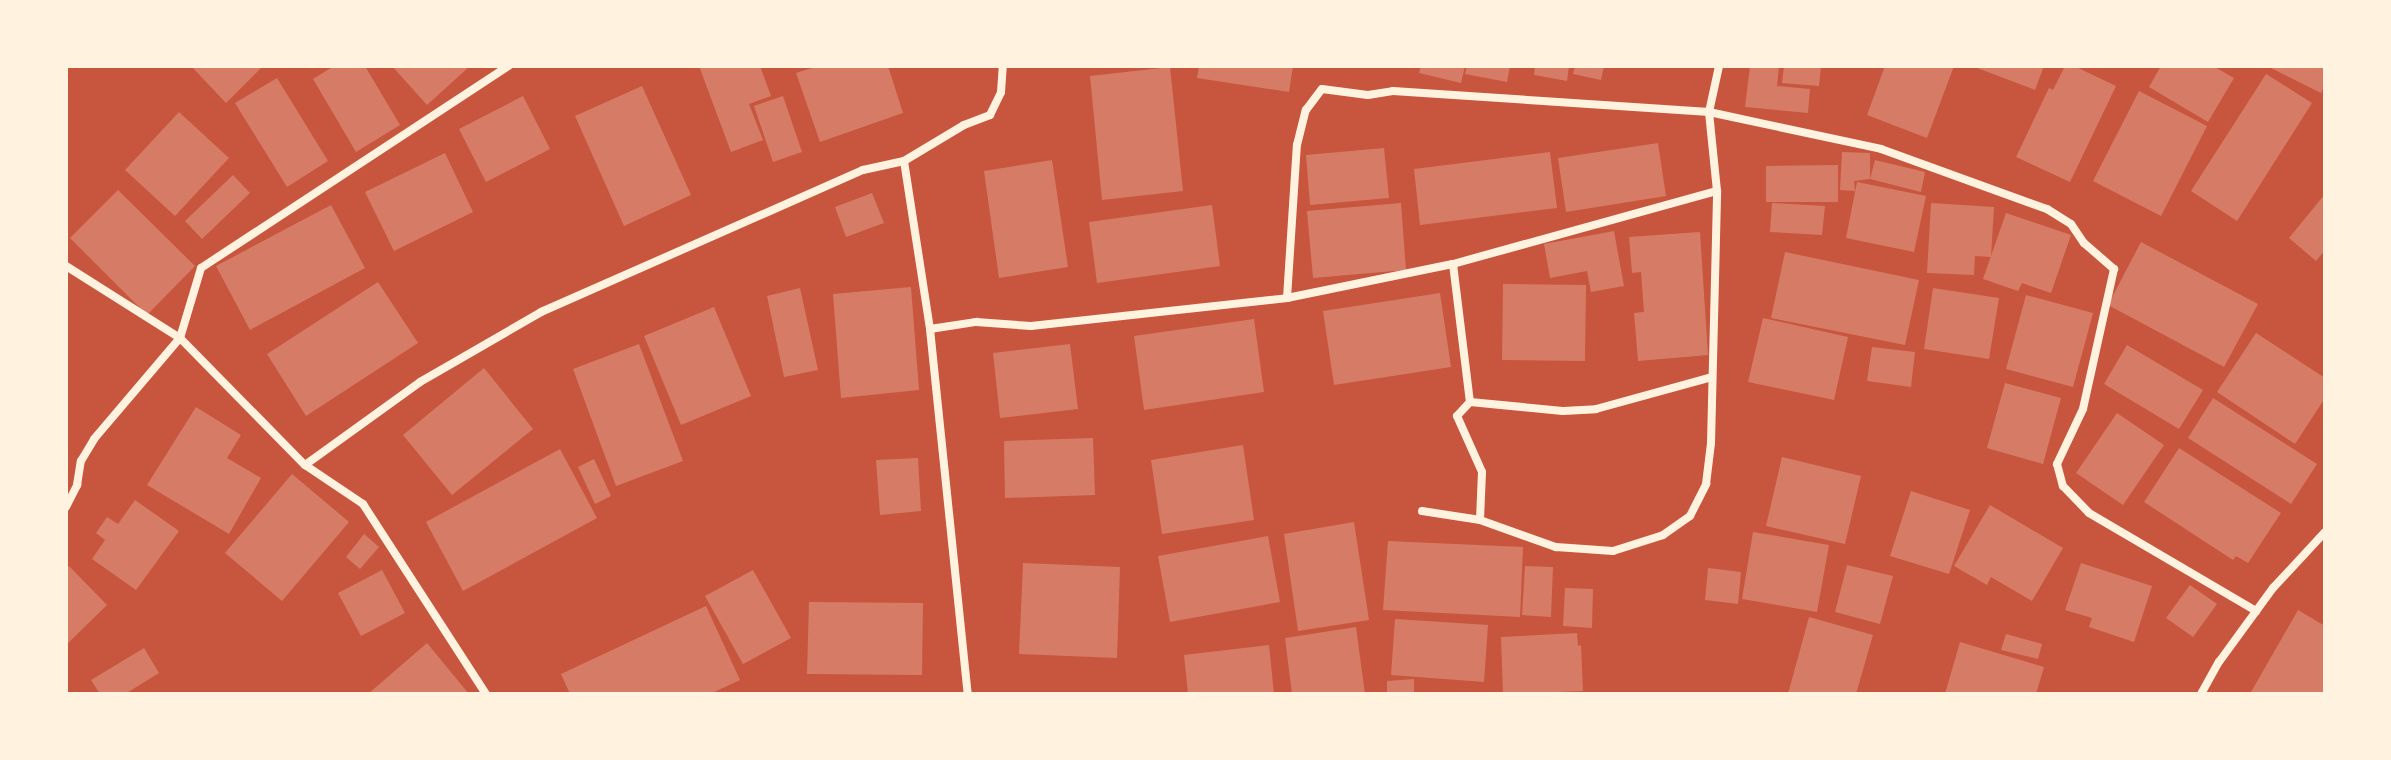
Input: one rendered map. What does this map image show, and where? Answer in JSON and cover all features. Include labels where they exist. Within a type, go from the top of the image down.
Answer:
[{"type":"street","points":[[66,507],[77,485],[81,461],[94,439],[180,338],[201,268],[509,66]]},
{"type":"street","points":[[305,465],[420,382],[541,312],[863,170],[904,161],[964,125],[990,115],[1001,92],[1003,66]]},
{"type":"street","points":[[1422,511],[1480,520],[1556,547],[1613,551],[1663,535],[1690,516],[1706,484],[1711,443],[1717,191],[1709,112],[1719,66]]},
{"type":"street","points":[[1287,298],[1297,145],[1306,110],[1322,89],[1368,95],[1393,91],[1709,112],[1881,149],[2047,209],[2071,224],[2084,243],[2114,269],[2083,409],[2057,464],[2063,486],[2089,513],[2256,611]]},
{"type":"street","points":[[904,161],[930,329],[968,694]]},
{"type":"street","points":[[930,329],[976,322],[1031,326],[1287,298],[1453,264],[1717,191]]},
{"type":"street","points":[[1453,264],[1470,402],[1457,416],[1482,472],[1480,520]]},
{"type":"street","points":[[66,266],[180,338],[305,465],[363,504],[486,694]]},
{"type":"street","points":[[1470,402],[1563,411],[1596,409],[1712,377]]},
{"type":"street","points":[[2201,694],[2219,662],[2256,611],[2325,532]]},
{"type":"building","points":[[191,66],[263,66],[226,103]]},
{"type":"building","points":[[334,66],[365,66],[400,125],[356,152],[313,79]]},
{"type":"building","points":[[392,66],[470,66],[427,105]]},
{"type":"building","points":[[699,66],[760,66],[771,96],[749,104],[763,140],[731,152]]},
{"type":"building","points":[[818,66],[888,66],[903,113],[820,142],[796,73]]},
{"type":"building","points":[[1199,66],[1293,66],[1289,92],[1197,78]]},
{"type":"building","points":[[1421,66],[1465,66],[1461,83],[1419,73]]},
{"type":"building","points":[[1467,66],[1510,66],[1507,82],[1465,74]]},
{"type":"building","points":[[1535,66],[1569,66],[1567,81],[1534,75]]},
{"type":"building","points":[[1575,66],[1604,66],[1601,80],[1573,74]]},
{"type":"building","points":[[1750,66],[1779,66],[1777,86],[1810,89],[1808,113],[1745,107]]},
{"type":"building","points":[[1784,66],[1821,66],[1819,86],[1782,83]]},
{"type":"building","points":[[1885,66],[1954,66],[1927,138],[1867,115]]},
{"type":"building","points":[[1972,66],[2044,66],[2035,90]]},
{"type":"building","points":[[2065,66],[2074,66],[2116,86],[2070,182],[2016,157],[2049,88],[2053,90]]},
{"type":"building","points":[[2161,66],[2213,66],[2234,78],[2208,122],[2149,87]]},
{"type":"building","points":[[2267,66],[2325,66],[2325,84],[2321,93]]},
{"type":"building","points":[[1170,67],[1183,191],[1102,200],[1090,76]]},
{"type":"building","points":[[2266,74],[2312,103],[2237,221],[2191,191]]},
{"type":"building","points":[[277,78],[328,161],[287,187],[235,103]]},
{"type":"building","points":[[642,86],[691,195],[624,226],[575,116]]},
{"type":"building","points":[[2139,91],[2207,126],[2161,216],[2093,181]]},
{"type":"building","points":[[523,96],[550,149],[486,182],[459,129]]},
{"type":"building","points":[[783,96],[802,152],[773,162],[754,106]]},
{"type":"building","points":[[179,112],[229,158],[175,216],[125,170]]},
{"type":"building","points":[[1658,143],[1666,196],[1566,212],[1558,158]]},
{"type":"building","points":[[1384,148],[1389,198],[1310,205],[1306,155]]},
{"type":"building","points":[[1550,152],[1557,208],[1420,225],[1414,169]]},
{"type":"building","points":[[1842,152],[1870,153],[1870,179],[1854,181],[1855,191],[1840,190]]},
{"type":"building","points":[[445,153],[473,212],[394,251],[365,192]]},
{"type":"building","points":[[1052,160],[1068,267],[999,278],[984,171]]},
{"type":"building","points":[[1875,160],[1925,172],[1921,192],[1870,179]]},
{"type":"building","points":[[1838,165],[1838,202],[1766,202],[1766,166]]},
{"type":"building","points":[[233,175],[250,193],[202,239],[185,221]]},
{"type":"building","points":[[1857,182],[1926,196],[1914,252],[1846,238]]},
{"type":"building","points":[[118,190],[195,266],[147,315],[70,238]]},
{"type":"building","points":[[872,193],[884,223],[846,237],[835,207]]},
{"type":"building","points":[[2325,194],[2325,250],[2316,261],[2289,238]]},
{"type":"building","points":[[1401,203],[1406,270],[1313,278],[1307,211]]},
{"type":"building","points":[[1772,203],[1825,206],[1822,235],[1770,232]]},
{"type":"building","points":[[1931,203],[1994,207],[1991,257],[1975,256],[1974,275],[1927,273]]},
{"type":"building","points":[[331,205],[365,268],[250,330],[216,266]]},
{"type":"building","points":[[1212,205],[1220,266],[1097,283],[1089,222]]},
{"type":"building","points":[[2006,213],[2071,235],[2051,293],[2022,283],[2018,291],[1983,279]]},
{"type":"building","points":[[1614,231],[1624,286],[1591,292],[1587,271],[1550,278],[1544,244]]},
{"type":"building","points":[[1700,232],[1708,355],[1638,361],[1634,313],[1644,312],[1641,272],[1632,273],[1629,237]]},
{"type":"building","points":[[2141,242],[2258,304],[2224,367],[2108,305]]},
{"type":"building","points":[[1785,252],[1919,280],[1905,345],[1771,318]]},
{"type":"building","points":[[378,282],[418,343],[306,416],[267,354]]},
{"type":"building","points":[[1503,284],[1586,285],[1585,361],[1502,360]]},
{"type":"building","points":[[911,287],[919,390],[841,398],[833,294]]},
{"type":"building","points":[[800,288],[818,370],[784,377],[767,296]]},
{"type":"building","points":[[1933,288],[1999,298],[1989,359],[1924,349]]},
{"type":"building","points":[[1440,293],[1451,367],[1334,385],[1323,311]]},
{"type":"building","points":[[2026,295],[2093,313],[2073,387],[2006,369]]},
{"type":"building","points":[[714,307],[751,396],[681,425],[644,336]]},
{"type":"building","points":[[1763,318],[1848,337],[1834,400],[1748,382]]},
{"type":"building","points":[[1254,319],[1264,392],[1144,410],[1134,336]]},
{"type":"building","points":[[2256,333],[2325,378],[2325,398],[2295,444],[2217,392]]},
{"type":"building","points":[[639,344],[683,461],[616,486],[573,369]]},
{"type":"building","points":[[1070,344],[1078,409],[1000,418],[993,353]]},
{"type":"building","points":[[2127,345],[2203,390],[2179,429],[2104,384]]},
{"type":"building","points":[[1872,347],[1915,352],[1911,387],[1867,381]]},
{"type":"building","points":[[484,368],[533,429],[452,495],[403,435]]},
{"type":"building","points":[[2005,383],[2061,398],[2043,464],[1987,448]]},
{"type":"building","points":[[2213,398],[2317,464],[2291,504],[2188,438]]},
{"type":"building","points":[[196,407],[241,435],[227,458],[261,478],[229,534],[147,485]]},
{"type":"building","points":[[2117,413],[2164,445],[2123,505],[2076,473]]},
{"type":"building","points":[[1093,438],[1095,495],[1005,498],[1004,441]]},
{"type":"building","points":[[1243,445],[1254,520],[1162,534],[1151,460]]},
{"type":"building","points":[[2179,448],[2281,513],[2248,563],[2236,556],[2233,560],[2144,502]]},
{"type":"building","points":[[560,449],[597,518],[463,591],[426,522]]},
{"type":"building","points":[[1782,457],[1861,476],[1845,544],[1766,526]]},
{"type":"building","points":[[918,458],[921,511],[880,515],[876,460]]},
{"type":"building","points":[[594,459],[611,496],[595,504],[578,467]]},
{"type":"building","points":[[292,474],[349,522],[282,601],[225,553]]},
{"type":"building","points":[[1911,491],[1970,510],[1949,574],[1890,556]]},
{"type":"building","points":[[135,500],[179,531],[136,590],[92,559],[105,540],[96,533],[107,517],[118,524]]},
{"type":"building","points":[[1990,505],[2063,548],[2032,601],[1991,577],[1987,585],[1954,566]]},
{"type":"building","points":[[1354,522],[1369,620],[1298,631],[1284,534]]},
{"type":"building","points":[[1753,532],[1829,545],[1817,612],[1742,599]]},
{"type":"building","points":[[364,534],[379,547],[360,569],[346,557]]},
{"type":"building","points":[[1268,536],[1280,602],[1170,622],[1158,556]]},
{"type":"building","points":[[1388,541],[1523,547],[1520,617],[1383,610]]},
{"type":"building","points":[[1023,563],[1120,567],[1117,658],[1019,654]]},
{"type":"building","points":[[2081,563],[2152,586],[2134,642],[2089,627],[2092,618],[2065,610]]},
{"type":"building","points":[[1847,565],[1893,576],[1880,624],[1835,612]]},
{"type":"building","points":[[69,566],[107,605],[66,645],[66,569]]},
{"type":"building","points":[[1525,566],[1553,567],[1551,617],[1522,615]]},
{"type":"building","points":[[1708,568],[1741,572],[1738,604],[1705,600]]},
{"type":"building","points":[[382,570],[405,613],[361,636],[338,593]]},
{"type":"building","points":[[753,570],[791,638],[743,664],[705,596]]},
{"type":"building","points":[[2190,585],[2217,604],[2193,637],[2166,618]]},
{"type":"building","points":[[1565,588],[1593,589],[1592,628],[1563,626]]},
{"type":"building","points":[[809,602],[923,603],[922,675],[807,674]]},
{"type":"building","points":[[706,606],[740,680],[710,694],[570,694],[561,674]]},
{"type":"building","points":[[2298,610],[2325,626],[2325,694],[2251,692]]},
{"type":"building","points":[[1809,617],[1873,635],[1856,694],[1788,694]]},
{"type":"building","points":[[1395,619],[1488,625],[1484,682],[1391,675]]},
{"type":"building","points":[[1356,627],[1365,694],[1292,694],[1285,638]]},
{"type":"building","points":[[1577,633],[1578,646],[1581,645],[1583,691],[1503,694],[1501,637]]},
{"type":"building","points":[[2006,634],[2042,644],[2038,659],[2001,650]]},
{"type":"building","points":[[1960,642],[2044,667],[2036,694],[1945,694]]},
{"type":"building","points":[[427,643],[469,694],[368,694]]},
{"type":"building","points":[[1269,645],[1274,694],[1188,694],[1184,655]]},
{"type":"building","points":[[144,648],[159,673],[125,694],[100,694],[91,680]]},
{"type":"building","points":[[1414,679],[1414,694],[1387,694],[1387,681]]}]
